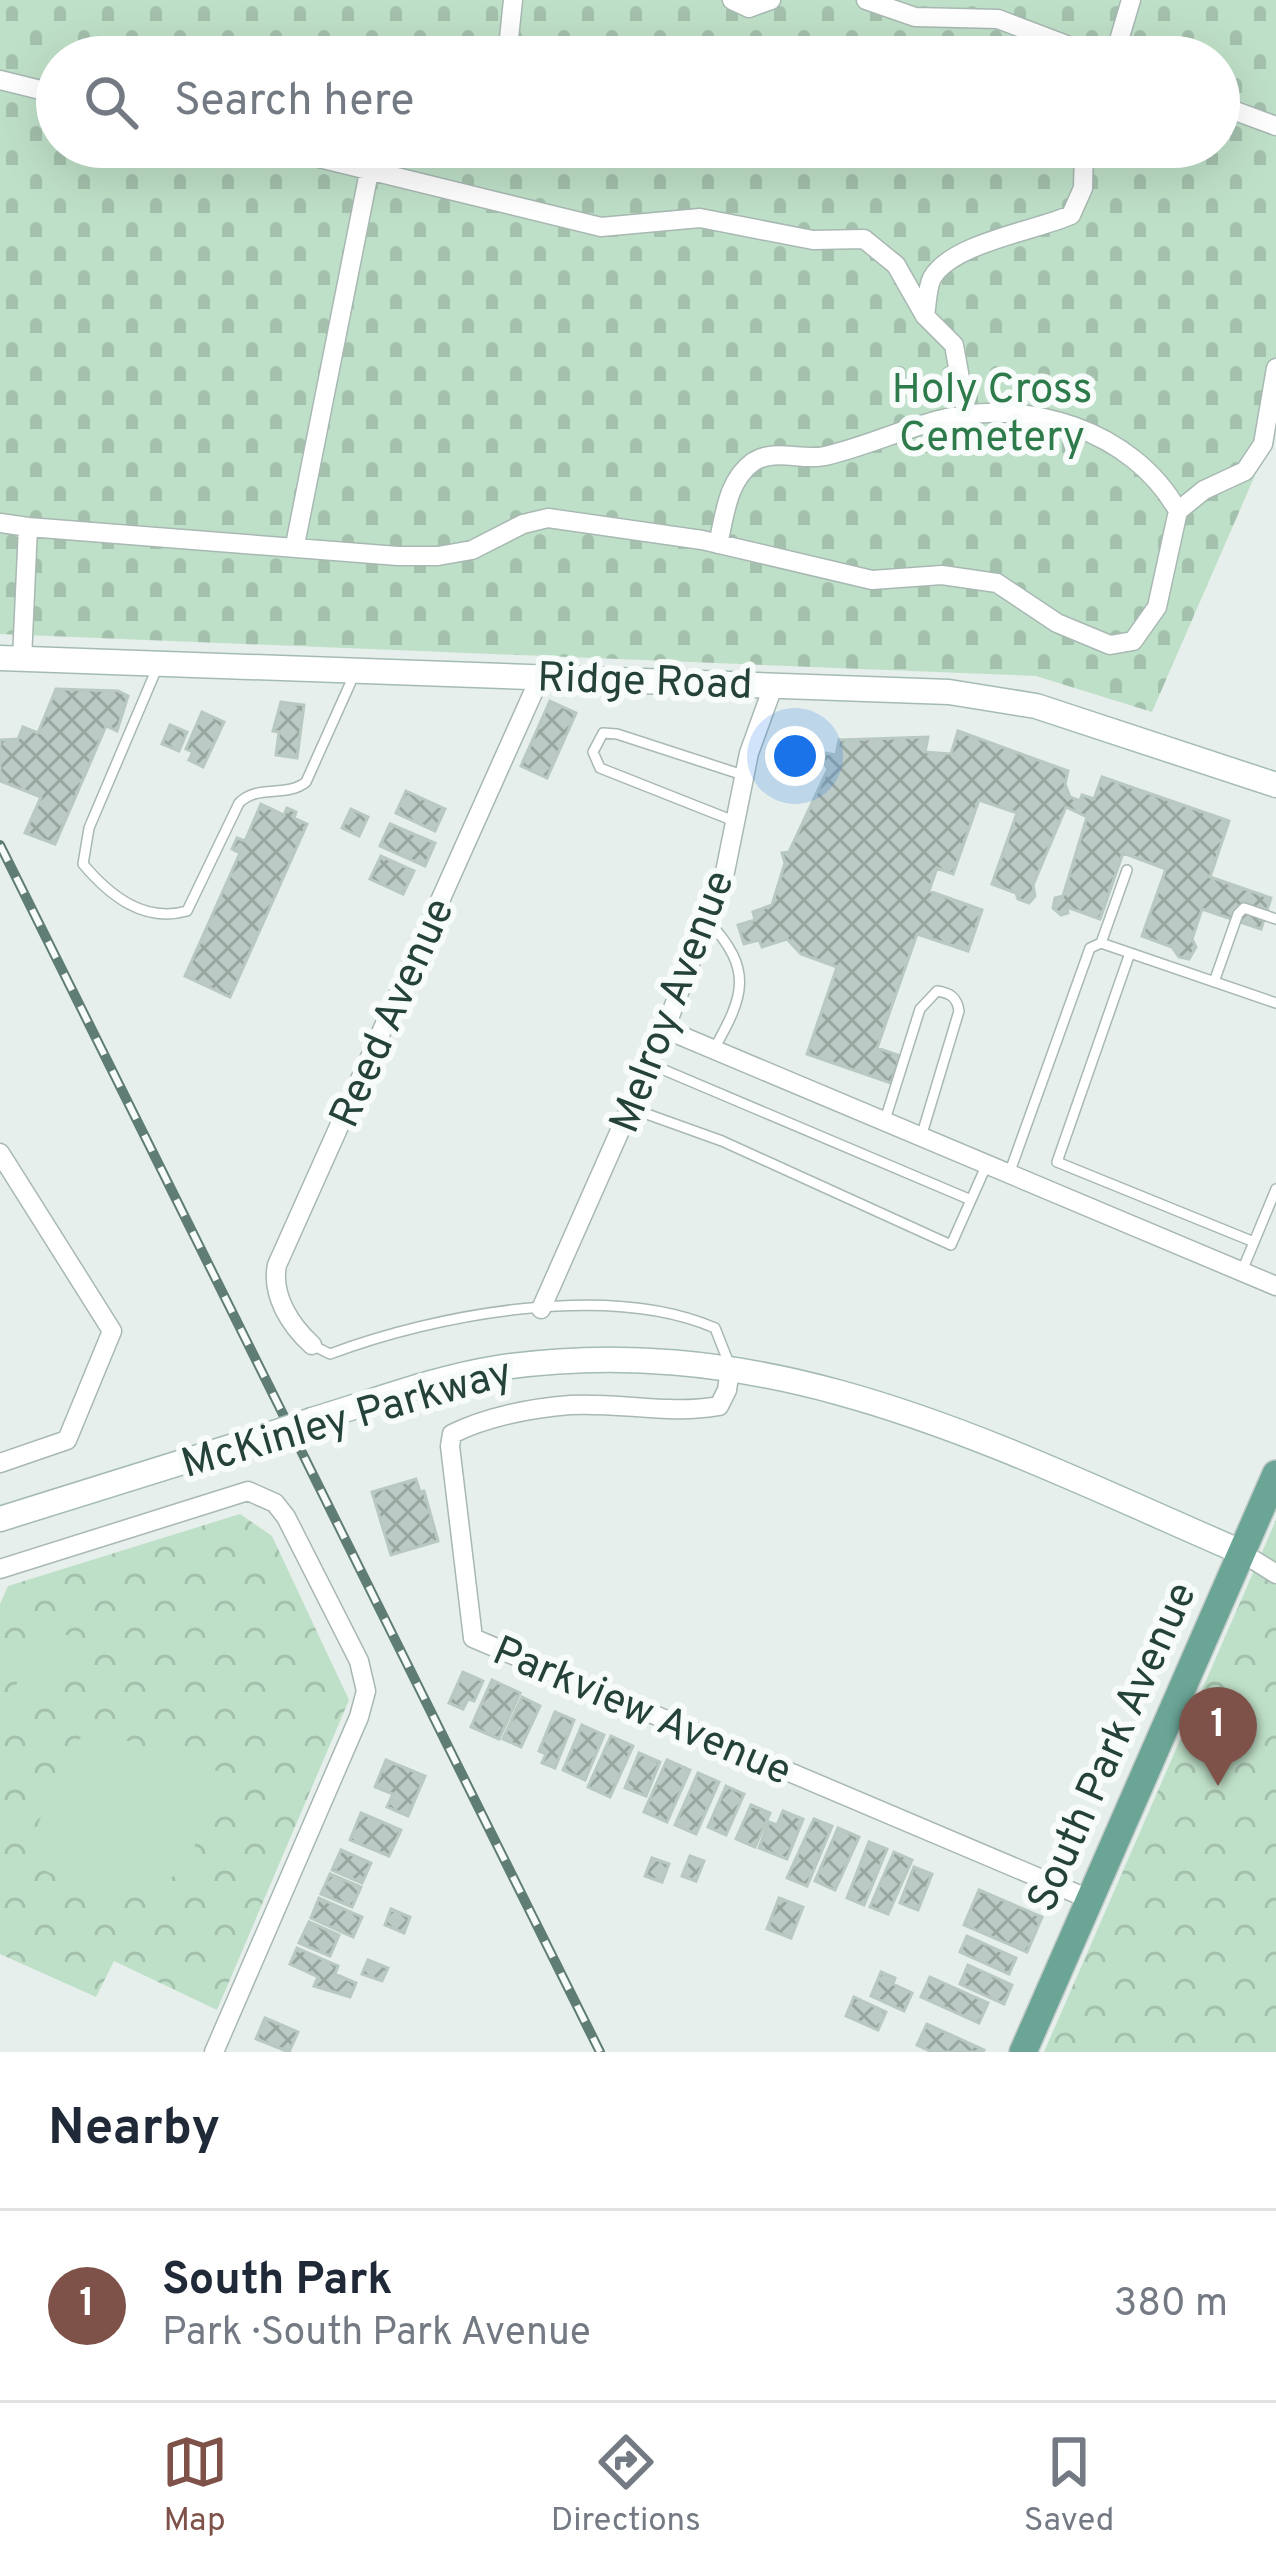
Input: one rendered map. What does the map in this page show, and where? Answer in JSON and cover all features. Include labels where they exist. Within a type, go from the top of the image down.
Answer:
[{"type":"main road","name":"South Park Avenue","points":[[1023,2052],[1276,1474]]},
{"type":"street","points":[[509,36],[513,0]]},
{"type":"street","points":[[732,0],[749,8],[771,0]]},
{"type":"street","points":[[866,0],[915,17],[998,19],[1043,36]]},
{"type":"street","points":[[1121,36],[1132,0]]},
{"type":"street","points":[[0,80],[36,89]]},
{"type":"street","points":[[1240,113],[1276,126]]},
{"type":"street","points":[[359,168],[602,227],[700,218],[813,240],[864,238],[896,265],[925,316],[954,345],[967,416]]},
{"type":"street","points":[[925,316],[930,280],[946,262],[1071,215],[1083,188],[1083,168]]},
{"type":"street","points":[[295,545],[367,170]]},
{"type":"street","points":[[0,524],[438,556],[472,550],[523,524],[548,518],[718,544],[872,580],[942,575],[997,583],[1057,623],[1110,645],[1133,641],[1157,607],[1178,511],[1204,490],[1245,470],[1263,444],[1276,368]]},
{"type":"street","points":[[718,544],[732,485],[755,460],[776,455],[819,458],[943,419],[967,416],[1002,414],[1070,422],[1164,486],[1178,511]]},
{"type":"street","points":[[11,658],[28,527]]},
{"type":"street","name":"Ridge Road","points":[[11,658],[949,692],[1036,706],[1276,785]]},
{"type":"street","name":"Reed Avenue","points":[[312,1345],[286,1313],[274,1282],[277,1265],[541,675]]},
{"type":"street","name":"Melroy Avenue","points":[[541,1309],[665,1029],[725,872],[744,776],[774,684]]},
{"type":"street","points":[[665,1029],[1274,1281]]},
{"type":"street","points":[[0,1153],[112,1331],[67,1440],[0,1463]]},
{"type":"street","name":"McKinley Parkway","points":[[0,1519],[450,1377],[520,1365],[626,1361],[796,1379],[885,1403],[1241,1552]]},
{"type":"street","name":"Parkview Avenue","points":[[730,1369],[728,1390],[719,1406],[694,1411],[571,1405],[469,1425],[452,1434],[473,1637],[1089,1899]]},
{"type":"street","points":[[0,1569],[248,1491],[275,1503],[286,1516],[359,1660],[366,1691],[359,1717],[214,2052]]},
{"type":"street","points":[[1241,1552],[1276,1564]]},
{"type":"street","points":[[1241,1552],[1276,1574]]},
{"type":"lane","points":[[159,664],[89,828],[83,864],[123,902],[168,916],[187,910],[239,802],[248,794],[298,789],[307,782],[356,670]]},
{"type":"lane","points":[[734,821],[600,768],[593,752],[603,733],[616,734],[744,776]]},
{"type":"lane","points":[[1101,944],[1127,870]]},
{"type":"lane","points":[[1214,982],[1238,914],[1244,908],[1276,919]]},
{"type":"lane","points":[[707,920],[734,955],[742,980],[732,1018],[714,1049]]},
{"type":"lane","points":[[1009,1174],[1090,949],[1101,944],[1276,1003]]},
{"type":"lane","points":[[1130,953],[1057,1162],[1254,1242]]},
{"type":"lane","points":[[884,1121],[920,1009],[937,991],[950,993],[959,1011],[921,1137]]},
{"type":"lane","points":[[649,1064],[971,1200]]},
{"type":"lane","points":[[630,1108],[722,1142],[951,1245],[987,1164]]},
{"type":"lane","points":[[1242,1271],[1276,1190]]},
{"type":"lane","points":[[312,1345],[330,1354],[444,1322],[541,1309],[646,1306],[715,1328],[730,1369]]},
{"type":"green space","name":"Holy Cross Cemetery","points":[[0,0],[1276,0],[1276,427],[1152,712],[1036,676],[0,634]]},
{"type":"green space","points":[[240,1514],[272,1536],[349,1700],[217,2010],[114,1961],[96,1997],[0,1954],[0,1604],[8,1586]]},
{"type":"green space","points":[[1276,1520],[1276,2052],[1044,2052]]},
{"type":"green space","points":[[42,1624],[80,1641],[52,1706],[14,1690]]},
{"type":"green space","points":[[93,1729],[220,1772],[186,1871],[114,1901],[23,1861],[70,1746]]},
{"type":"building","points":[[56,689],[118,691],[128,696],[117,731],[106,726],[55,844],[25,833],[41,797],[0,781],[0,740],[18,739],[23,727],[38,733]]},
{"type":"building","points":[[550,701],[576,713],[547,778],[521,766]]},
{"type":"building","points":[[281,702],[304,705],[297,758],[276,755],[279,732],[273,731]]},
{"type":"building","points":[[202,712],[224,722],[203,767],[189,760],[193,752],[186,749]]},
{"type":"building","points":[[170,725],[187,732],[179,751],[162,744]]},
{"type":"building","points":[[958,731],[1068,771],[1065,784],[1070,797],[1080,801],[1082,795],[1094,799],[1102,777],[1229,821],[1210,877],[1271,898],[1261,929],[1202,909],[1192,939],[1196,947],[1189,959],[1179,957],[1172,947],[1142,936],[1166,869],[1123,853],[1100,919],[1067,907],[1068,913],[1061,915],[1053,908],[1055,898],[1063,896],[1087,817],[1066,807],[1033,885],[1035,896],[1029,903],[1018,899],[1016,893],[992,884],[1017,813],[979,800],[953,874],[937,868],[929,891],[982,910],[968,951],[917,934],[877,1048],[900,1056],[891,1083],[807,1054],[837,967],[801,954],[787,939],[762,947],[759,940],[744,944],[738,925],[755,920],[753,912],[772,905],[785,863],[782,853],[789,852],[828,769],[823,762],[825,753],[836,755],[839,740],[928,737],[925,752],[951,754]]},
{"type":"building","points":[[406,791],[445,809],[435,831],[396,813]]},
{"type":"building","points":[[261,804],[284,815],[287,808],[307,824],[230,997],[185,976],[240,853],[232,849],[237,838],[245,841]]},
{"type":"building","points":[[351,809],[368,817],[359,836],[342,828]]},
{"type":"building","points":[[390,824],[435,843],[425,866],[380,846]]},
{"type":"building","points":[[381,856],[414,871],[403,894],[370,879]]},
{"type":"building","points":[[416,1479],[438,1541],[391,1555],[372,1492]]},
{"type":"building","points":[[463,1672],[483,1681],[474,1701],[468,1699],[463,1709],[449,1703]]},
{"type":"building","points":[[492,1680],[520,1693],[499,1739],[471,1727]]},
{"type":"building","points":[[522,1697],[540,1706],[521,1747],[503,1739]]},
{"type":"building","points":[[555,1712],[574,1720],[555,1768],[542,1763],[546,1754],[539,1751]]},
{"type":"building","points":[[582,1725],[604,1735],[585,1780],[563,1770]]},
{"type":"building","points":[[611,1736],[633,1746],[610,1797],[588,1787]]},
{"type":"building","points":[[639,1753],[660,1762],[646,1796],[625,1788]]},
{"type":"building","points":[[386,1760],[425,1776],[408,1816],[387,1807],[393,1794],[375,1787]]},
{"type":"building","points":[[667,1760],[690,1770],[667,1822],[644,1812]]},
{"type":"building","points":[[698,1773],[719,1782],[696,1834],[675,1825]]},
{"type":"building","points":[[726,1786],[744,1794],[726,1835],[708,1827]]},
{"type":"building","points":[[751,1805],[770,1813],[755,1847],[736,1839]]},
{"type":"building","points":[[783,1811],[803,1819],[787,1859],[759,1848],[769,1822],[777,1825]]},
{"type":"building","points":[[361,1813],[401,1830],[389,1856],[350,1840]]},
{"type":"building","points":[[814,1819],[832,1826],[807,1886],[787,1878]]},
{"type":"building","points":[[838,1828],[859,1837],[835,1890],[815,1881]]},
{"type":"building","points":[[869,1842],[887,1849],[864,1905],[847,1898]]},
{"type":"building","points":[[341,1850],[371,1863],[362,1883],[332,1870]]},
{"type":"building","points":[[894,1852],[912,1860],[888,1914],[870,1907]]},
{"type":"building","points":[[690,1856],[704,1861],[696,1881],[682,1876]]},
{"type":"building","points":[[652,1858],[669,1864],[662,1882],[645,1876]]},
{"type":"building","points":[[914,1867],[932,1874],[918,1910],[900,1903]]},
{"type":"building","points":[[330,1874],[361,1887],[352,1907],[321,1894]]},
{"type":"building","points":[[979,1890],[1042,1917],[1027,1952],[964,1925]]},
{"type":"building","points":[[319,1898],[362,1917],[353,1937],[311,1918]]},
{"type":"building","points":[[779,1898],[803,1907],[791,1938],[767,1929]]},
{"type":"building","points":[[391,1909],[410,1917],[404,1933],[385,1925]]},
{"type":"building","points":[[309,1922],[339,1935],[330,1956],[299,1943]]},
{"type":"building","points":[[967,1936],[1016,1958],[1009,1974],[960,1952]]},
{"type":"building","points":[[297,1948],[338,1966],[335,1974],[356,1983],[350,1997],[314,1986],[318,1977],[290,1964]]},
{"type":"building","points":[[368,1960],[388,1968],[382,1981],[362,1974]]},
{"type":"building","points":[[968,1965],[1012,1985],[1004,2004],[960,1984]]},
{"type":"building","points":[[881,1972],[912,1993],[904,2011],[871,1996]]},
{"type":"building","points":[[930,1977],[988,2003],[979,2023],[921,1997]]},
{"type":"building","points":[[854,1997],[886,2012],[878,2030],[846,2016]]},
{"type":"building","points":[[265,2018],[298,2032],[289,2052],[256,2039]]},
{"type":"building","points":[[927,2024],[984,2050],[932,2052],[917,2045]]},
{"type":"railway","points":[[0,845],[600,2052]]},
{"type":"place","name":"South Park","points":[[1218,1786]]}]
